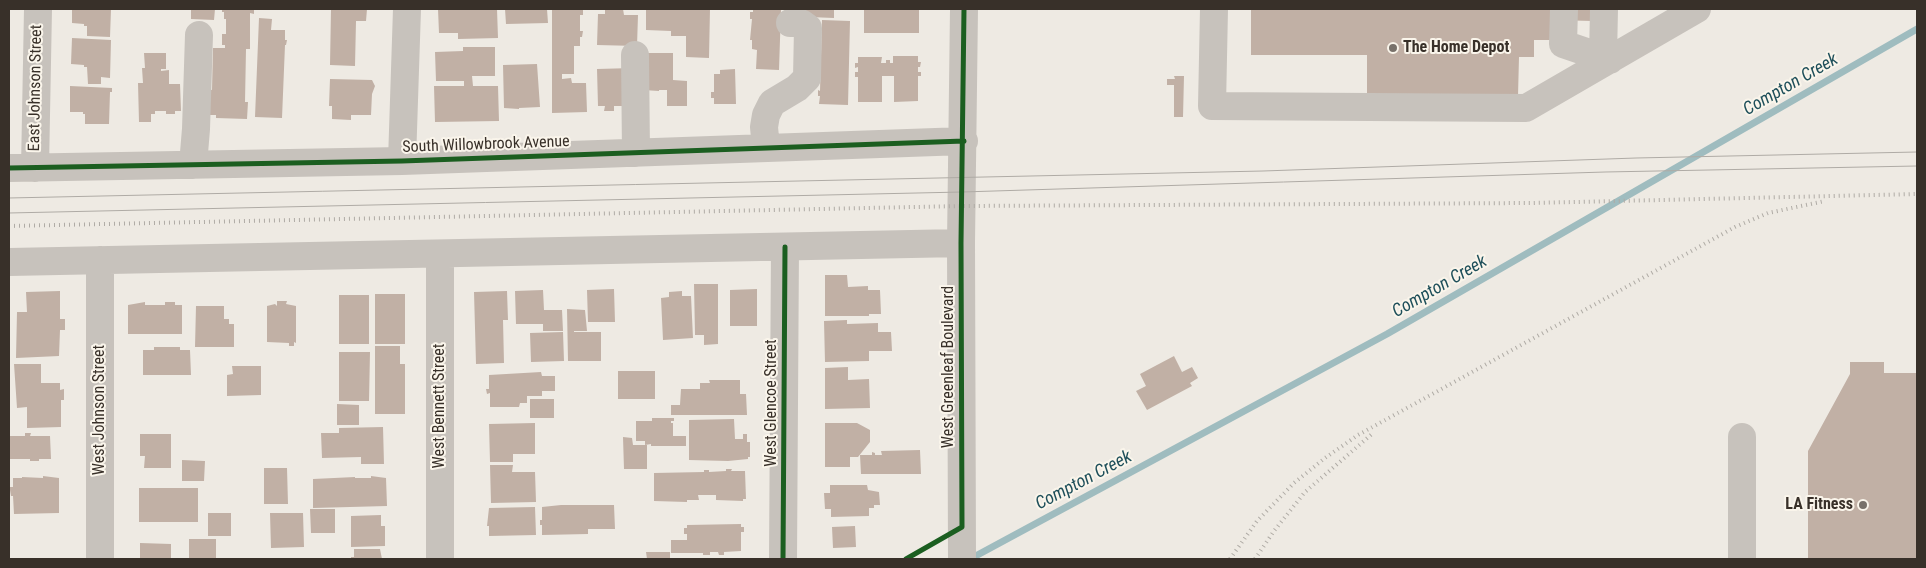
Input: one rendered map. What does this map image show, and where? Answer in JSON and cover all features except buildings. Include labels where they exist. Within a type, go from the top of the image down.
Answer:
[{"type":"street","name":"East Johnson Street","points":[[22,168],[38,9]]},
{"type":"street","points":[[402,161],[407,9]]},
{"type":"street","name":"West Greenleaf Boulevard","points":[[962,559],[961,243],[964,141],[964,9]]},
{"type":"street","points":[[1214,9],[1212,106],[1526,108],[1606,58],[1697,9]]},
{"type":"street","points":[[1564,9],[1563,44],[1606,58]]},
{"type":"street","points":[[1604,9],[1606,58]]},
{"type":"street","points":[[766,148],[764,127],[766,115],[772,103],[797,88],[807,78],[808,28],[802,23],[790,23]]},
{"type":"street","points":[[193,165],[199,35]]},
{"type":"street","points":[[635,55],[636,153]]},
{"type":"street","name":"South Willowbrook Avenue","points":[[22,168],[402,161],[964,141]]},
{"type":"street","points":[[9,262],[961,243]]},
{"type":"street","name":"West Glencoe Street","points":[[783,559],[785,247]]},
{"type":"street","name":"West Bennett Street","points":[[440,254],[440,559]]},
{"type":"street","name":"West Johnson Street","points":[[100,260],[100,559]]},
{"type":"street","points":[[1742,436],[1742,559]]},
{"type":"waterway","name":"Compton Creek","points":[[970,559],[1387,334],[1917,29]]},
{"type":"tram line","points":[[9,198],[1263,171],[1636,158],[1917,152]]},
{"type":"tram line","points":[[9,213],[962,192],[1605,172],[1917,166]]},
{"type":"railway","points":[[9,226],[962,206],[1532,203],[1917,194]]},
{"type":"railway","points":[[1230,559],[1257,521],[1294,483],[1358,435],[1735,227],[1768,213],[1825,201]]},
{"type":"railway","points":[[1255,559],[1274,531],[1305,492],[1372,434]]},
{"type":"cycle path","points":[[906,559],[962,527],[961,243],[964,9]]},
{"type":"cycle path","points":[[9,168],[402,161],[964,141]]},
{"type":"cycle path","points":[[783,559],[785,247]]},
{"type":"place","name":"The Home Depot","points":[[1393,48]]},
{"type":"place","name":"LA Fitness","points":[[1863,505]]}]
